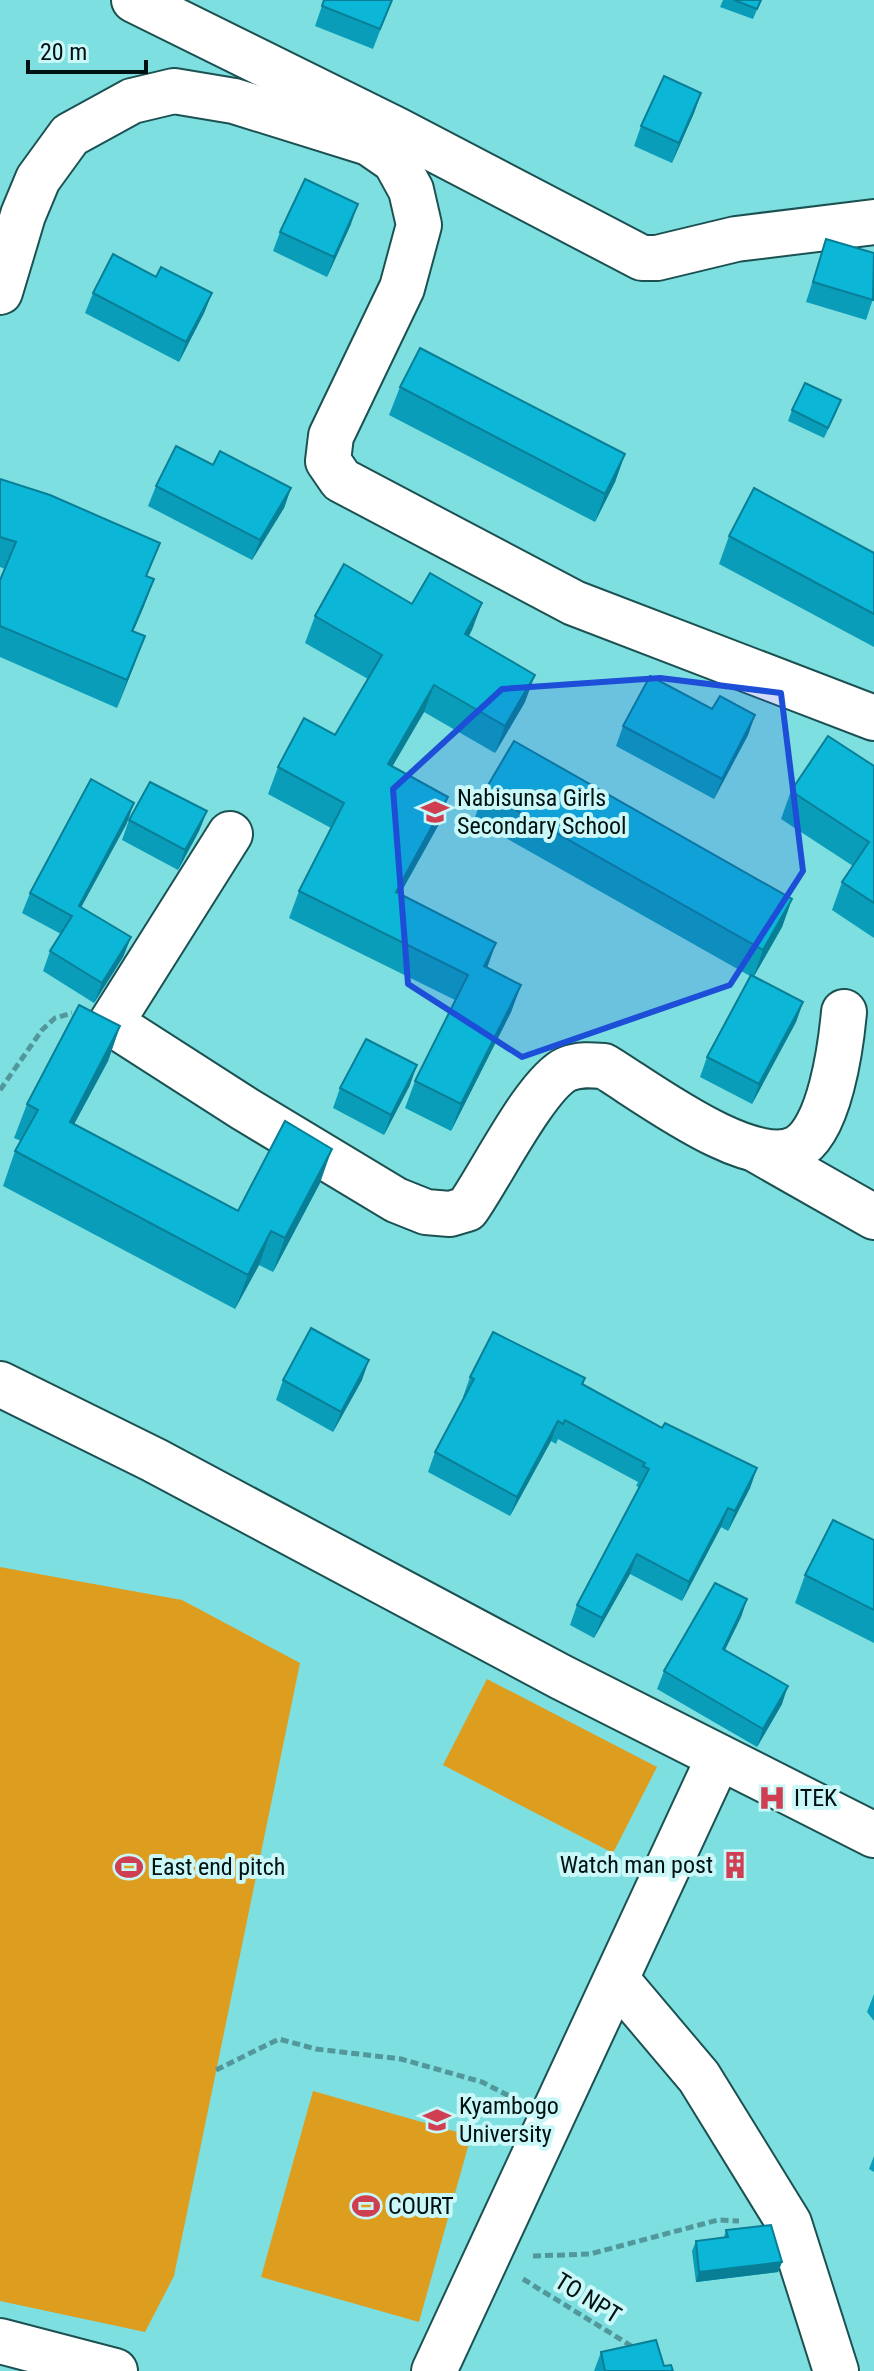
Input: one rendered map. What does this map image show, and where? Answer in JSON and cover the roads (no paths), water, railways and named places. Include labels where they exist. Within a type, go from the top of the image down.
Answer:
[{"type":"street","points":[[134,0],[397,130],[642,258],[657,258],[736,239],[874,222]]},
{"type":"street","points":[[0,292],[23,215],[38,179],[70,135],[132,101],[174,91],[234,101],[369,143],[395,161],[411,190],[419,225],[402,288],[331,436],[328,461],[341,480],[574,603],[874,718]]},
{"type":"street","points":[[230,834],[111,1023],[396,1200],[426,1212],[450,1214],[467,1209],[544,1086],[565,1070],[582,1064],[604,1066],[728,1142],[758,1151],[874,1217]]},
{"type":"street","points":[[758,1151],[779,1152],[797,1148],[813,1132],[835,1078],[844,1012]]},
{"type":"street","points":[[0,1384],[154,1460],[561,1677],[874,1835]]},
{"type":"street","points":[[434,2371],[719,1757]]},
{"type":"street","points":[[617,1980],[699,2077],[789,2223],[836,2371]]},
{"type":"street","points":[[0,2341],[115,2371]]},
{"type":"place","name":"Nabisunsa Girls Secondary School","points":[[435,812]]},
{"type":"place","name":"ITEK","points":[[772,1798]]},
{"type":"place","name":"Watch man post","points":[[735,1865]]},
{"type":"place","name":"East end pitch","points":[[129,1867]]},
{"type":"place","name":"Kyambogo University","points":[[437,2120]]},
{"type":"place","name":"COURT","points":[[366,2206]]}]
